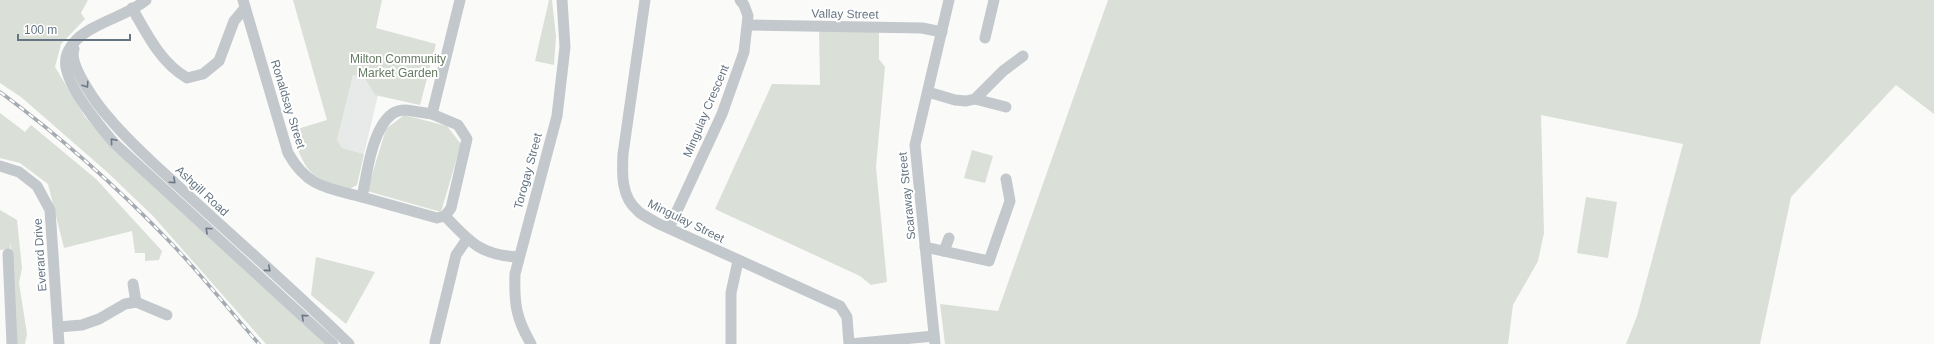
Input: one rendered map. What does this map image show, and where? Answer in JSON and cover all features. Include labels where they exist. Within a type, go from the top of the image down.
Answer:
[{"type":"street","name":"Ashgill Road","points":[[146,0],[79,37],[66,54],[66,64],[70,80],[89,112],[114,143],[333,344]]},
{"type":"street","points":[[432,114],[460,0]]},
{"type":"street","name":"Torogay Street","points":[[530,344],[519,323],[514,294],[515,274],[518,257],[557,116],[565,47],[562,0]]},
{"type":"street","name":"Mingulay Street","points":[[645,0],[623,154],[622,178],[627,198],[637,211],[668,228],[840,306],[847,317],[850,344]]},
{"type":"street","name":"Mingulay Crescent","points":[[668,228],[722,114],[744,52],[748,16],[744,5],[740,0]]},
{"type":"street","name":"Scaraway Street","points":[[935,340],[915,145],[949,0]]},
{"type":"street","points":[[985,38],[994,0]]},
{"type":"street","points":[[132,8],[159,53],[174,70],[186,78],[203,74],[219,62],[234,21],[244,4]]},
{"type":"street","name":"Ronaldsay Street","points":[[244,4],[288,153],[296,167],[311,182],[362,197]]},
{"type":"street","name":"Vallay Street","points":[[748,25],[922,28],[942,32]]},
{"type":"street","name":"Ashgill Road","points":[[79,37],[73,53],[76,70],[109,118],[148,159],[228,234],[306,301],[349,344]]},
{"type":"street","points":[[975,99],[1003,71],[1023,56]]},
{"type":"street","points":[[928,92],[955,100],[966,101],[975,99],[1006,107]]},
{"type":"street","points":[[406,110],[432,114],[458,125],[467,139],[451,208],[445,216],[437,218],[362,197],[375,141],[387,119],[397,111],[406,110]]},
{"type":"street","name":"Everard Drive","points":[[0,166],[19,172],[37,186],[50,210],[59,344]]},
{"type":"street","points":[[926,247],[988,260],[1010,201],[1006,179]]},
{"type":"street","points":[[445,216],[467,239],[490,254],[518,257]]},
{"type":"street","points":[[944,251],[949,238]]},
{"type":"street","points":[[435,342],[456,255],[467,239]]},
{"type":"street","points":[[8,254],[12,344]]},
{"type":"street","points":[[731,344],[731,293],[738,261]]},
{"type":"street","points":[[133,284],[136,302]]},
{"type":"street","points":[[58,327],[82,325],[98,319],[125,304],[136,302],[168,315]]},
{"type":"street","points":[[850,344],[935,340]]},
{"type":"shaded area","points":[[353,75],[364,77],[375,95],[378,95],[364,154],[342,148],[337,140]]},
{"type":"green space","points":[[0,0],[88,0],[81,13],[85,19],[61,44],[55,67],[85,117],[114,147],[325,344],[266,344],[153,216],[106,171],[21,97],[0,83]]},
{"type":"green space","name":"Milton Community Market Garden","points":[[293,0],[382,0],[376,28],[436,44],[420,105],[375,95],[364,77],[353,75],[337,140],[342,148],[364,154],[357,185],[350,189],[325,181],[310,171],[300,155],[291,131],[327,120]]},
{"type":"green space","points":[[549,0],[552,0],[556,36],[554,65],[535,61]]},
{"type":"green space","points":[[1108,0],[1934,0],[1934,114],[1896,85],[1791,197],[1760,344],[1626,344],[1637,316],[1683,144],[1541,115],[1544,233],[1538,261],[1513,305],[1508,344],[945,344],[940,304],[998,311]]},
{"type":"green space","points":[[819,29],[879,30],[879,59],[885,67],[876,167],[887,282],[871,285],[860,276],[715,209],[772,84],[820,85]]},
{"type":"green space","points":[[0,113],[25,132],[31,125],[96,179],[162,251],[159,260],[145,261],[145,253],[135,253],[132,231],[64,248],[48,184],[20,163],[0,158]]},
{"type":"green space","points":[[404,115],[447,126],[461,144],[441,212],[367,191],[386,129]]},
{"type":"green space","points":[[972,150],[993,156],[985,183],[964,178]]},
{"type":"green space","points":[[1586,197],[1617,202],[1608,258],[1577,253]]},
{"type":"green space","points":[[0,210],[17,220],[22,268],[19,283],[27,334],[25,344],[15,344],[11,243],[10,249],[0,250]]},
{"type":"green space","points":[[316,257],[375,272],[346,324],[311,295]]},
{"type":"railway","points":[[0,92],[67,145],[129,201],[204,279],[259,344]]}]
